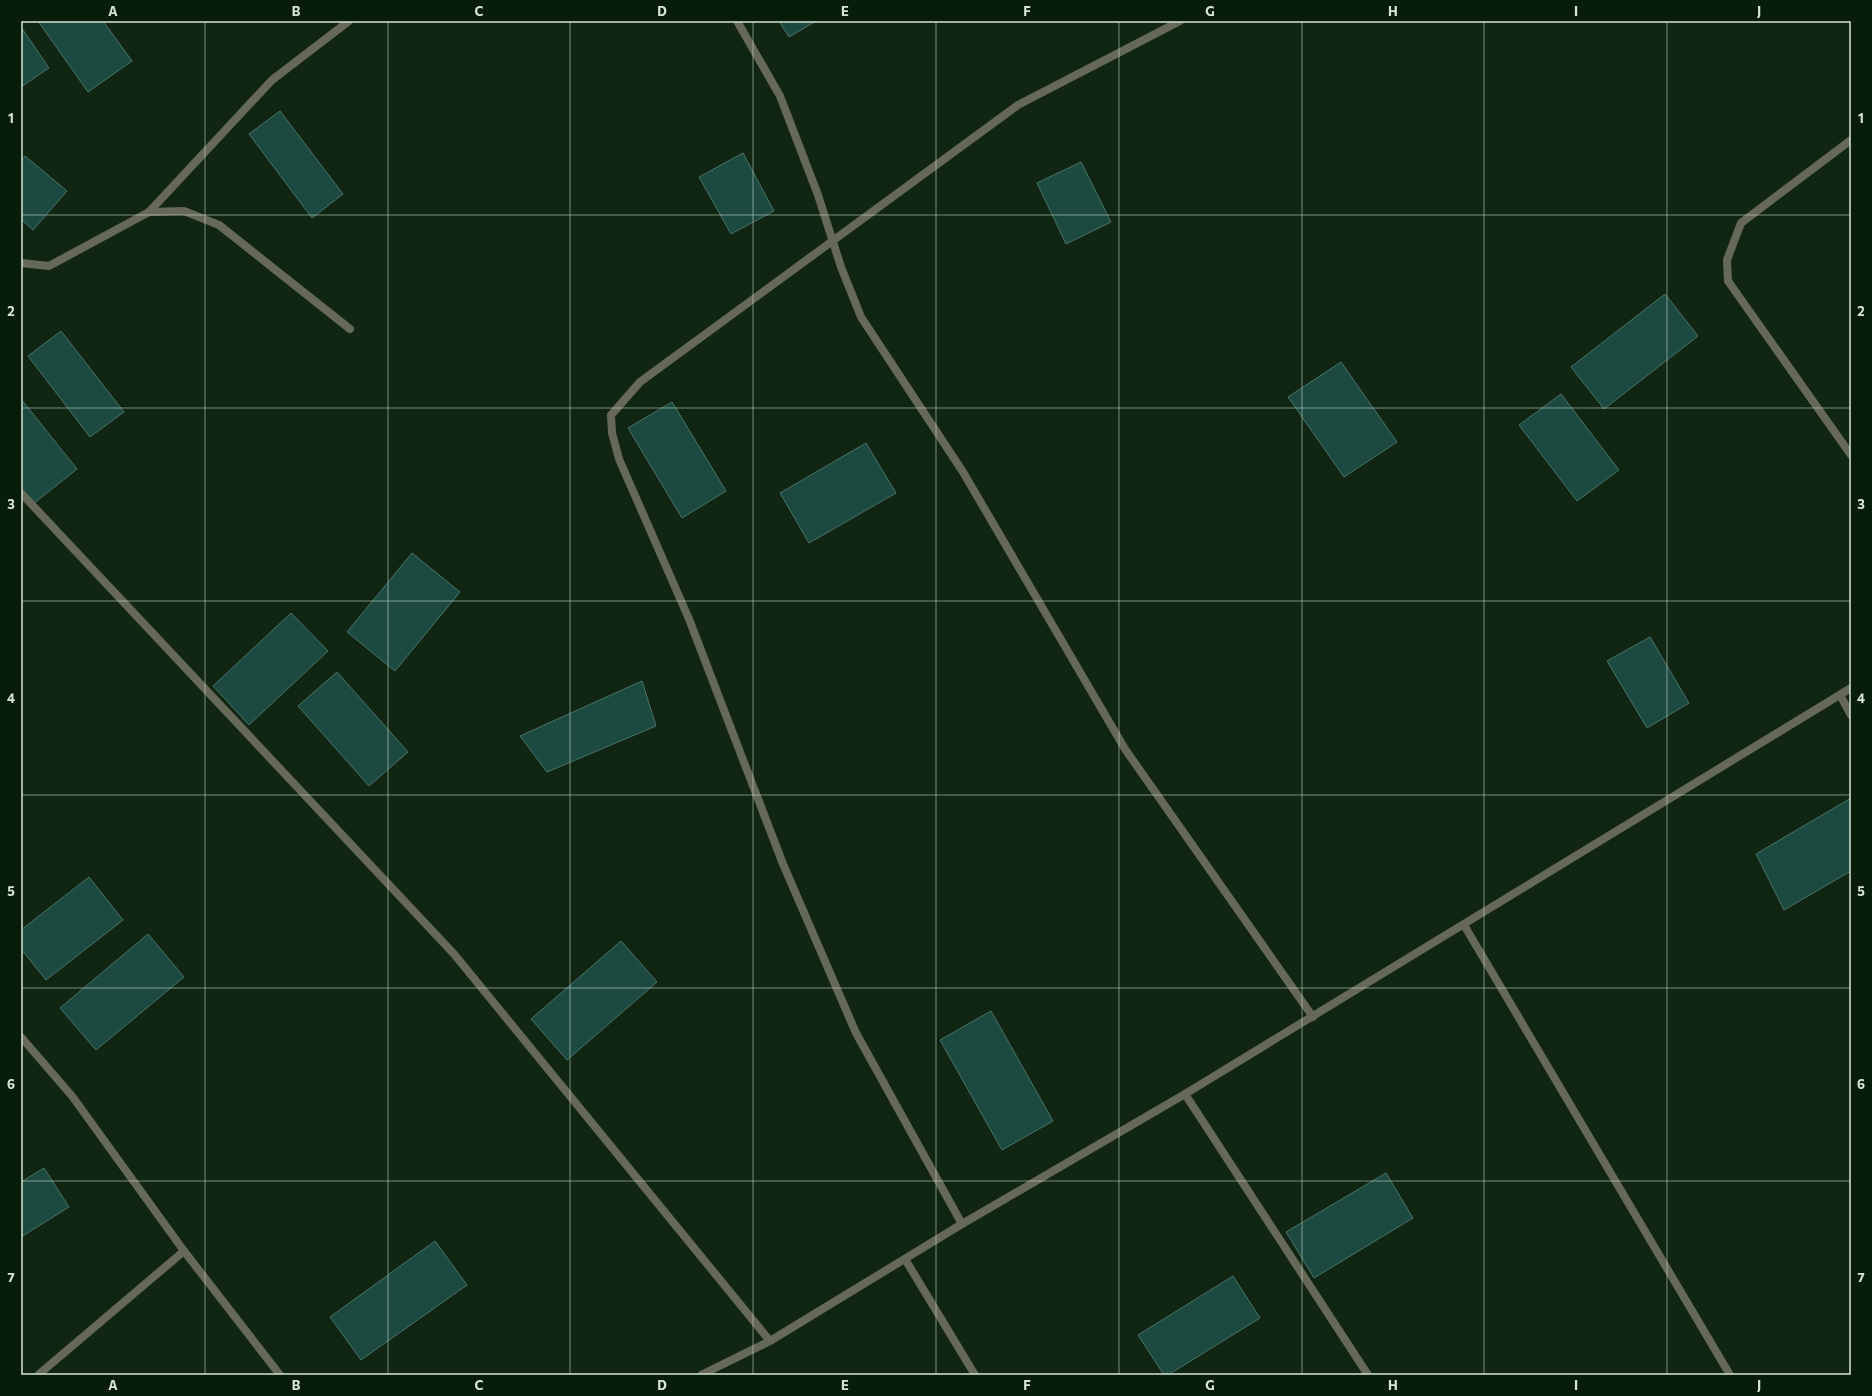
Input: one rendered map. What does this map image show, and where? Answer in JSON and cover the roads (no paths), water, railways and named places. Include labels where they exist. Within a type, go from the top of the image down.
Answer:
[{"type":"street","points":[[21,264],[49,266],[149,212],[272,80],[349,21]]},
{"type":"street","points":[[737,21],[780,96],[818,195],[832,240],[861,317],[963,472],[1125,749],[1313,1017]]},
{"type":"street","points":[[962,1224],[856,1034],[783,864],[689,619],[619,459],[612,433],[611,415],[640,382],[1018,105],[1180,21]]},
{"type":"street","points":[[1851,140],[1741,223],[1727,260],[1728,281],[1851,455]]},
{"type":"street","points":[[149,212],[184,211],[219,225],[350,329]]},
{"type":"street","points":[[21,493],[454,954],[770,1341]]},
{"type":"street","points":[[701,1375],[770,1341],[962,1224],[1185,1094],[1851,688]]},
{"type":"street","points":[[1840,695],[1851,715]]},
{"type":"street","points":[[1464,925],[1730,1375]]},
{"type":"street","points":[[21,1037],[72,1096],[184,1251],[280,1375]]},
{"type":"street","points":[[1185,1094],[1368,1375]]},
{"type":"street","points":[[38,1375],[184,1251]]},
{"type":"street","points":[[905,1258],[975,1375]]}]
